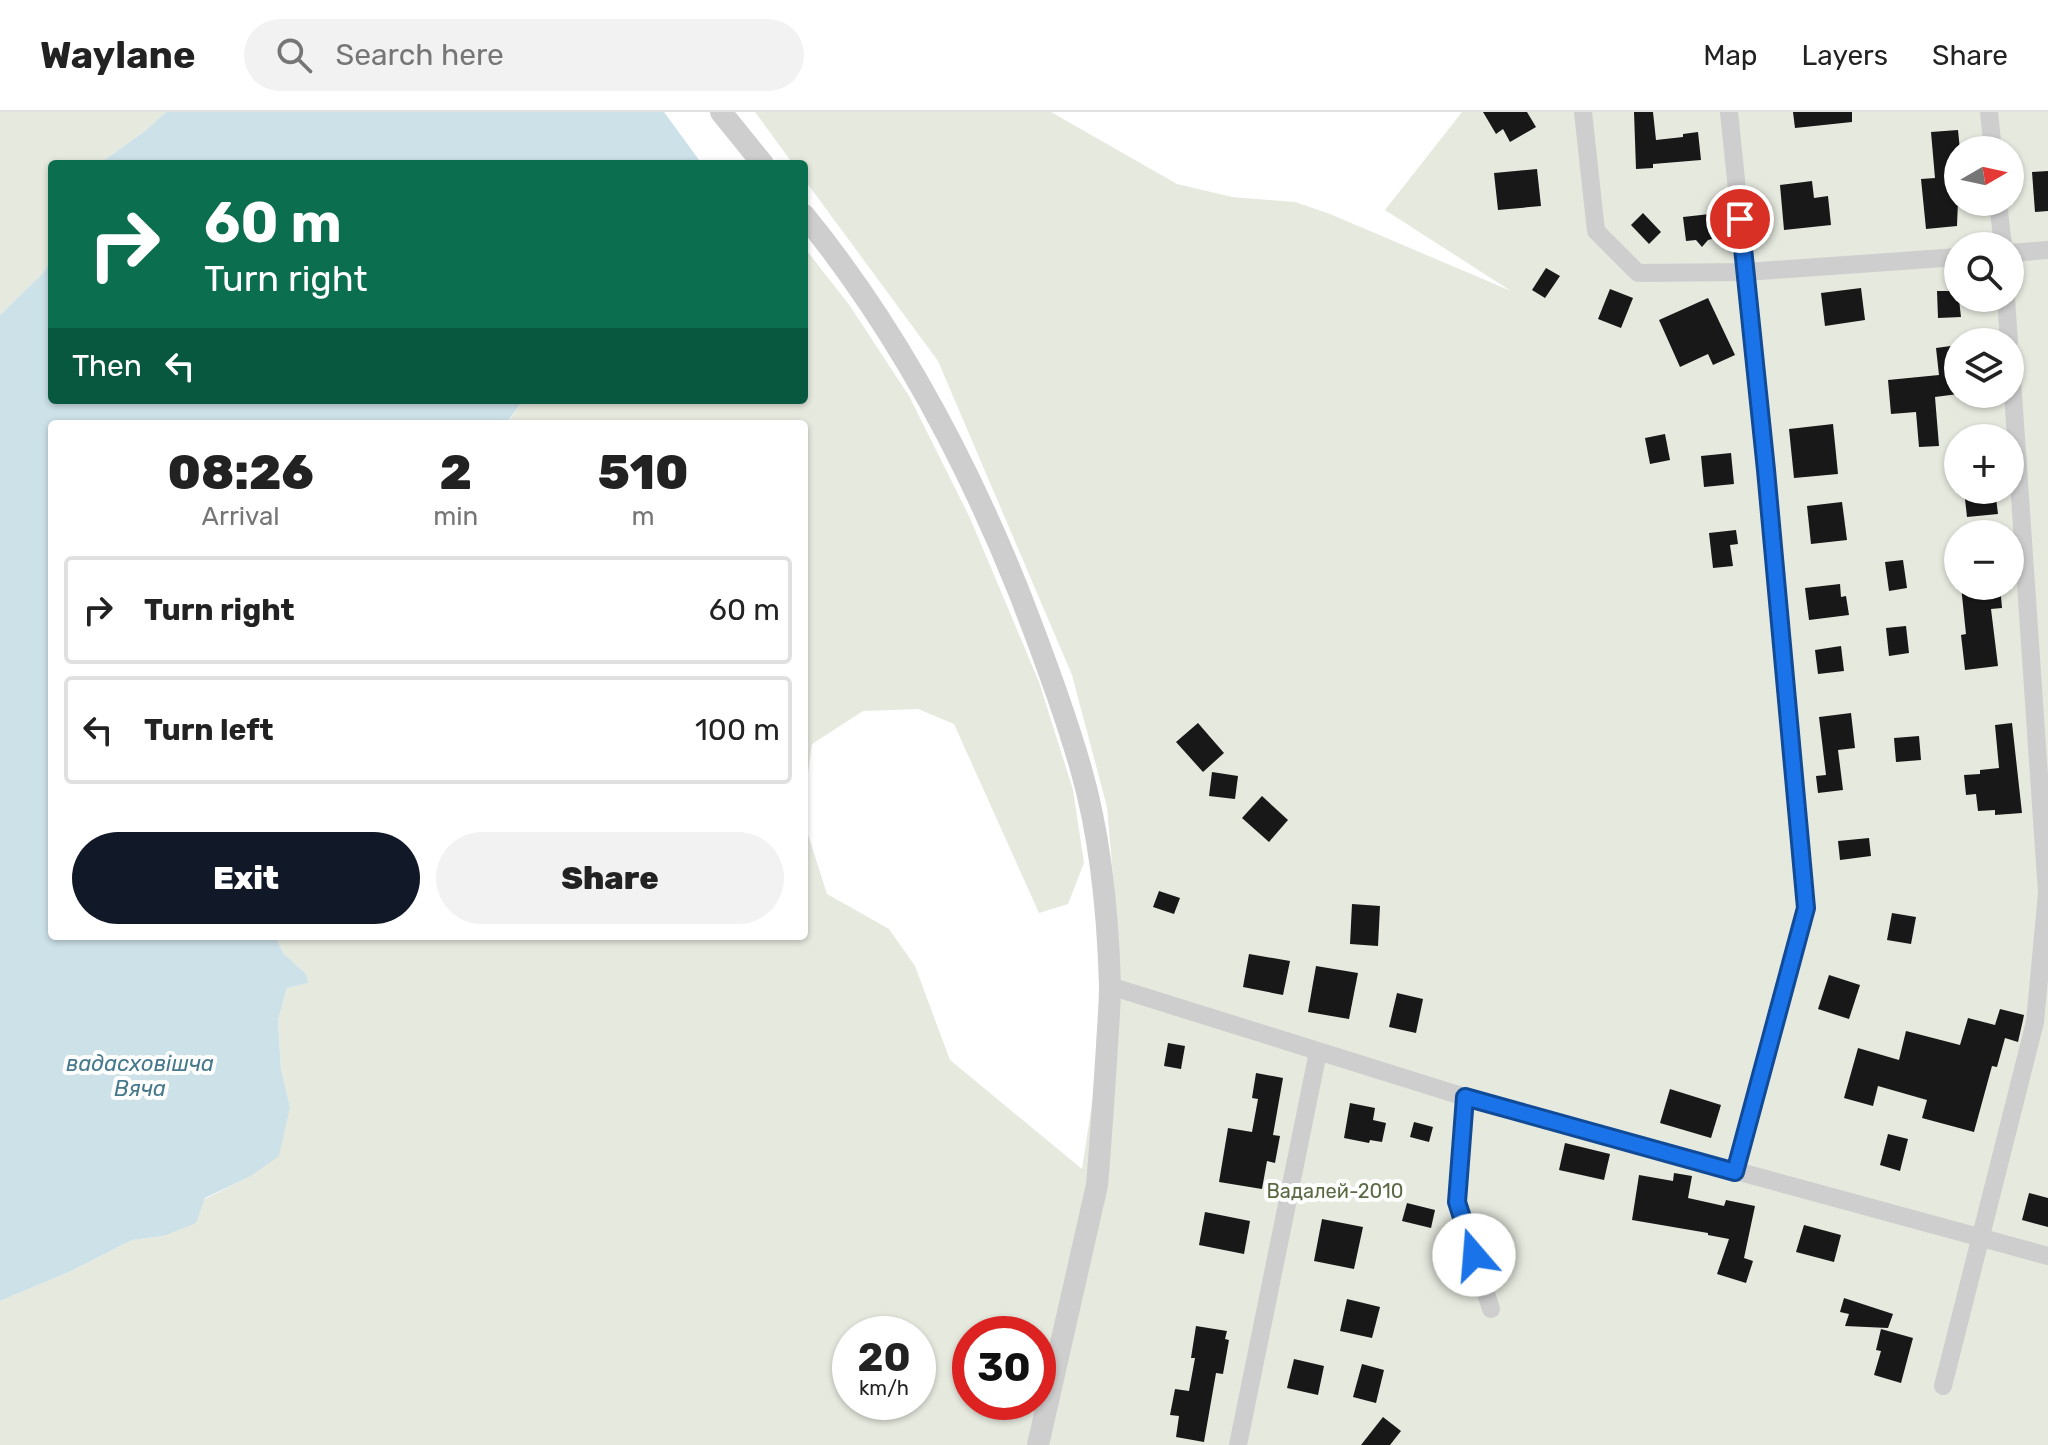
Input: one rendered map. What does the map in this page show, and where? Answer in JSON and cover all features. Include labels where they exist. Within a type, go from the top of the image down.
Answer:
[{"type":"street","points":[[721,112],[760,160]]},
{"type":"street","points":[[1583,112],[1596,231],[1638,273],[1746,272],[1944,258]]},
{"type":"street","points":[[1729,112],[1806,908],[1735,1172]]},
{"type":"street","points":[[1989,112],[1992,136]]},
{"type":"street","points":[[808,220],[834,251],[922,385],[998,542],[1054,681],[1082,773],[1097,852],[1110,986],[1097,1185],[1038,1445]]},
{"type":"street","points":[[2024,252],[2048,250]]},
{"type":"street","points":[[1943,1386],[2035,1022],[2047,893],[2014,408]]},
{"type":"street","points":[[1110,986],[1465,1097],[2048,1256]]},
{"type":"street","points":[[1243,1443],[1318,1052]]},
{"type":"street","points":[[1465,1097],[1457,1202],[1491,1309]]},
{"type":"green space","points":[[0,112],[166,112],[105,160],[48,160],[48,264],[0,315]]},
{"type":"green space","name":"Вадалей-2010","points":[[755,112],[1051,112],[1177,184],[1232,197],[1295,202],[1511,291],[1385,210],[1462,112],[2048,112],[2048,1445],[1041,1445],[1040,1420],[1056,1420],[1056,1316],[952,1316],[952,1420],[1033,1420],[1027,1445],[0,1445],[0,1301],[69,1272],[132,1240],[163,1236],[205,1199],[249,1177],[290,1107],[281,1069],[278,1020],[287,988],[307,983],[306,974],[284,954],[277,940],[808,940],[808,835],[827,894],[889,929],[915,966],[950,1060],[1082,1169],[1110,986],[1115,899],[1107,807],[1072,675],[938,361],[808,184],[808,160],[790,160]]},
{"type":"green space","points":[[808,252],[850,306],[909,396],[970,518],[1039,682],[1073,790],[1084,863],[1068,904],[1039,913],[954,724],[918,709],[863,711],[812,744],[808,774],[808,420],[510,420],[520,404],[808,404]]},
{"type":"water","points":[[166,112],[664,112],[699,160],[105,160]]},
{"type":"water","name":"вадасховішча Вяча","points":[[48,264],[48,404],[520,404],[509,420],[48,420],[48,940],[277,940],[284,954],[306,974],[308,983],[287,988],[278,1020],[281,1069],[290,1107],[279,1156],[249,1177],[205,1198],[196,1223],[163,1236],[132,1240],[69,1272],[0,1301],[0,315]]},
{"type":"building","points":[[1483,112],[1527,112],[1536,127],[1510,142],[1503,129],[1496,134]]},
{"type":"building","points":[[1634,112],[1653,112],[1656,140],[1698,132],[1701,160],[1653,164],[1653,168],[1636,169]]},
{"type":"building","points":[[1793,112],[1852,112],[1852,122],[1795,128]]},
{"type":"building","points":[[1958,130],[1959,136],[1944,136],[1944,216],[1957,216],[1957,226],[1926,229],[1921,179],[1935,178],[1931,132]]},
{"type":"building","points":[[1537,169],[1541,206],[1498,210],[1494,173]]},
{"type":"building","points":[[2048,171],[2048,211],[2035,212],[2032,172]]},
{"type":"building","points":[[1812,181],[1814,198],[1828,196],[1831,225],[1784,230],[1780,185]]},
{"type":"building","points":[[1643,213],[1661,232],[1649,244],[1631,225]]},
{"type":"building","points":[[1710,214],[1712,239],[1702,247],[1696,240],[1686,241],[1683,217]]},
{"type":"building","points":[[1546,268],[1560,276],[1545,298],[1532,290]]},
{"type":"building","points":[[1861,288],[1865,320],[1825,326],[1821,293]]},
{"type":"building","points":[[1610,289],[1633,298],[1621,328],[1598,319]]},
{"type":"building","points":[[1937,291],[1944,291],[1944,312],[1960,312],[1961,317],[1938,318]]},
{"type":"building","points":[[1708,298],[1735,355],[1713,365],[1708,354],[1680,367],[1659,320]]},
{"type":"building","points":[[1944,347],[1944,396],[1935,397],[1939,446],[1919,447],[1916,412],[1891,414],[1888,380],[1939,375],[1936,348]]},
{"type":"building","points":[[1833,424],[1838,474],[1794,478],[1789,429]]},
{"type":"building","points":[[1665,434],[1670,460],[1650,464],[1645,438]]},
{"type":"building","points":[[1731,453],[1734,484],[1704,487],[1701,456]]},
{"type":"building","points":[[1842,502],[1847,540],[1811,544],[1807,506]]},
{"type":"building","points":[[1966,504],[1997,504],[1998,514],[1967,517]]},
{"type":"building","points":[[1736,530],[1738,544],[1730,545],[1733,566],[1713,568],[1709,533]]},
{"type":"building","points":[[1903,560],[1907,588],[1889,591],[1885,562]]},
{"type":"building","points":[[1840,584],[1841,597],[1846,596],[1849,615],[1809,620],[1805,588]]},
{"type":"building","points":[[1962,600],[2001,600],[2002,608],[1991,609],[1998,666],[1965,670],[1961,635],[1966,634]]},
{"type":"building","points":[[1906,626],[1909,653],[1889,656],[1886,628]]},
{"type":"building","points":[[1841,646],[1844,671],[1818,674],[1815,650]]},
{"type":"building","points":[[1851,713],[1855,748],[1838,750],[1843,790],[1818,793],[1816,776],[1826,775],[1819,717]]},
{"type":"building","points":[[1198,723],[1224,753],[1203,772],[1176,742]]},
{"type":"building","points":[[2012,723],[2022,813],[1995,815],[1995,810],[1978,811],[1976,794],[1966,795],[1964,775],[1999,768],[1995,725]]},
{"type":"building","points":[[1919,736],[1921,760],[1896,762],[1894,738]]},
{"type":"building","points":[[1212,772],[1238,776],[1235,799],[1209,796]]},
{"type":"building","points":[[1262,796],[1288,820],[1269,842],[1242,818]]},
{"type":"building","points":[[1869,838],[1871,856],[1840,860],[1838,841]]},
{"type":"building","points":[[1159,891],[1180,898],[1174,914],[1153,907]]},
{"type":"building","points":[[1352,904],[1380,906],[1378,946],[1350,944]]},
{"type":"building","points":[[1892,913],[1916,917],[1911,944],[1887,940]]},
{"type":"building","points":[[1249,954],[1290,961],[1283,995],[1243,987]]},
{"type":"building","points":[[1316,966],[1358,973],[1349,1019],[1308,1012]]},
{"type":"building","points":[[1829,975],[1860,985],[1849,1019],[1818,1009]]},
{"type":"building","points":[[1397,993],[1423,999],[1416,1033],[1389,1027]]},
{"type":"building","points":[[2000,1009],[2024,1015],[2023,1020],[2018,1042],[2005,1038],[1997,1067],[1992,1066],[1974,1132],[1922,1118],[1927,1100],[1878,1086],[1873,1106],[1844,1098],[1858,1048],[1899,1060],[1906,1031],[1960,1045],[1968,1018],[1995,1025]]},
{"type":"building","points":[[1168,1043],[1185,1046],[1181,1069],[1164,1066]]},
{"type":"building","points":[[1256,1073],[1283,1078],[1273,1135],[1280,1136],[1275,1163],[1267,1161],[1262,1189],[1219,1182],[1228,1128],[1252,1132],[1258,1099],[1252,1098]]},
{"type":"building","points":[[1670,1089],[1721,1105],[1711,1138],[1660,1123]]},
{"type":"building","points":[[1350,1103],[1375,1108],[1373,1120],[1386,1123],[1382,1142],[1344,1138]]},
{"type":"building","points":[[1414,1122],[1433,1127],[1429,1142],[1410,1137]]},
{"type":"building","points":[[1888,1134],[1908,1139],[1900,1171],[1880,1165]]},
{"type":"building","points":[[1565,1143],[1610,1154],[1604,1180],[1559,1170]]},
{"type":"building","points":[[1674,1173],[1692,1176],[1688,1198],[1724,1206],[1726,1200],[1755,1206],[1744,1258],[1753,1261],[1746,1283],[1717,1274],[1729,1239],[1632,1220],[1639,1175],[1673,1181]]},
{"type":"building","points":[[2029,1193],[2048,1198],[2048,1227],[2022,1220]]},
{"type":"building","points":[[1407,1203],[1435,1210],[1431,1228],[1402,1221]]},
{"type":"building","points":[[1205,1212],[1250,1221],[1244,1254],[1199,1245]]},
{"type":"building","points":[[1322,1219],[1363,1227],[1354,1269],[1314,1261]]},
{"type":"building","points":[[1804,1225],[1841,1235],[1834,1262],[1796,1252]]},
{"type":"building","points":[[1844,1298],[1893,1314],[1888,1328],[1845,1326],[1849,1314],[1840,1312]]},
{"type":"building","points":[[1347,1299],[1380,1307],[1372,1338],[1340,1331]]},
{"type":"building","points":[[1196,1326],[1227,1331],[1225,1339],[1229,1340],[1223,1374],[1216,1373],[1204,1442],[1176,1437],[1179,1416],[1170,1415],[1175,1389],[1189,1391],[1195,1358],[1191,1358]]},
{"type":"building","points":[[1881,1329],[1913,1338],[1901,1383],[1874,1375],[1881,1351],[1876,1350]]},
{"type":"building","points":[[1294,1359],[1324,1366],[1318,1395],[1287,1388]]},
{"type":"building","points":[[1362,1364],[1384,1370],[1376,1403],[1353,1397]]},
{"type":"building","points":[[1383,1417],[1401,1431],[1390,1445],[1361,1445]]},
{"type":"route","points":[[1474,1255],[1457,1202],[1465,1097],[1735,1172],[1806,908],[1740,219]]}]
